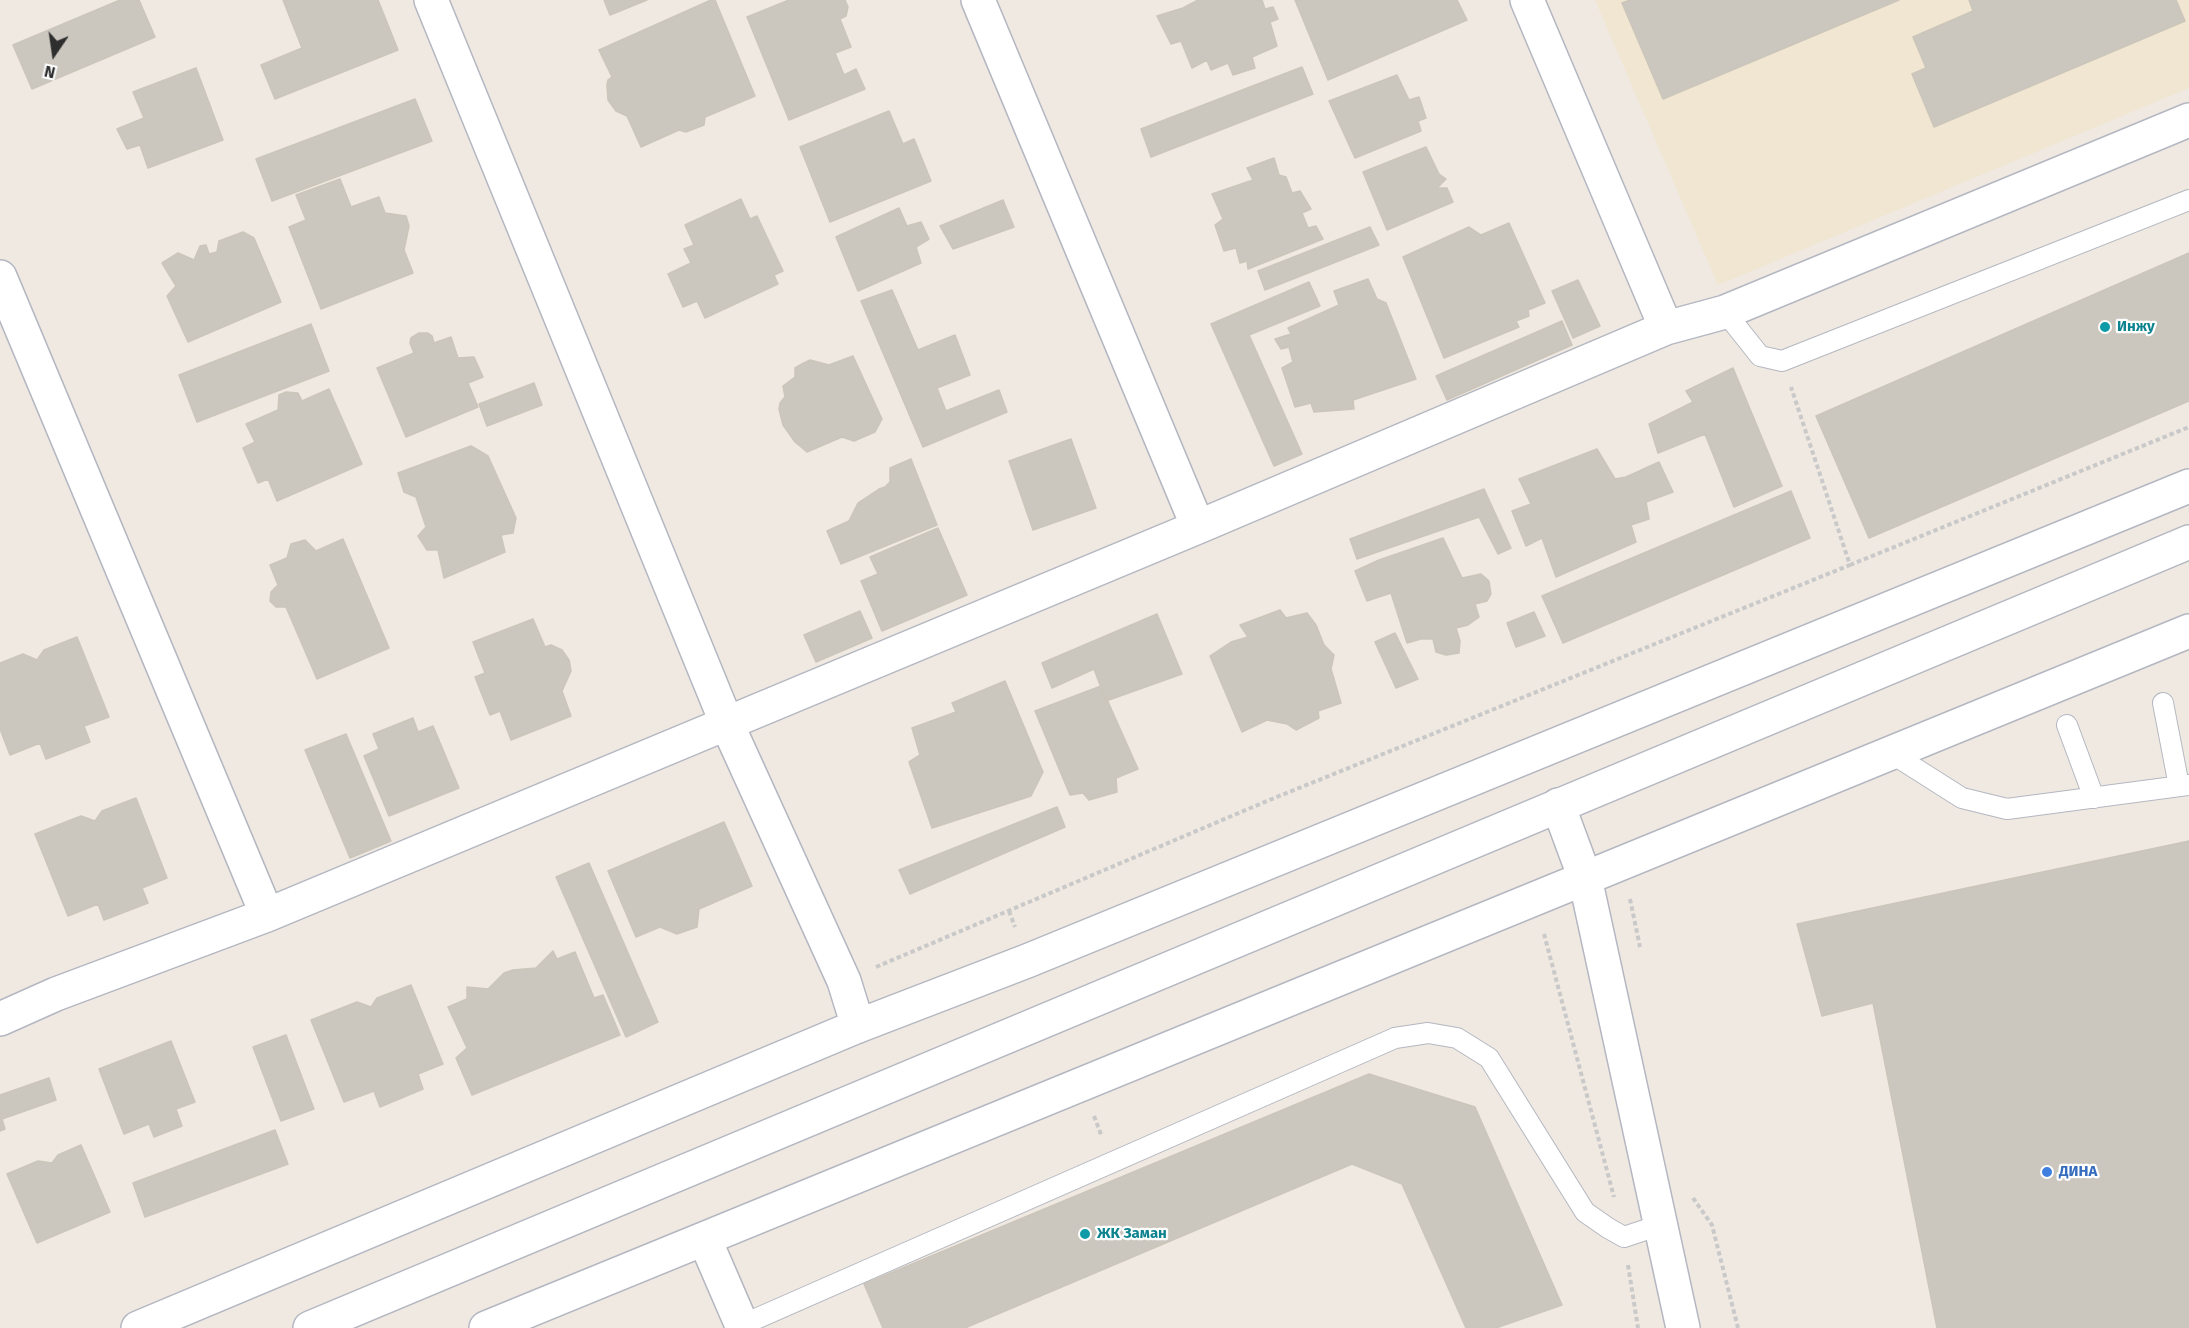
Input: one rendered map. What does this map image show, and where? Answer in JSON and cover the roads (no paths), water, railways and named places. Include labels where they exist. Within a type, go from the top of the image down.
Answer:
[{"type":"street","points":[[431,0],[727,724],[844,981],[858,1026]]},
{"type":"street","points":[[978,0],[1198,527]]},
{"type":"street","points":[[1527,0],[1666,328]]},
{"type":"street","points":[[0,1018],[56,994],[267,915],[1198,527],[1666,328],[1725,312],[2189,120]]},
{"type":"street","points":[[0,277],[267,915]]},
{"type":"street","points":[[138,1328],[858,1026],[1038,957],[2189,486]]},
{"type":"street","points":[[310,1328],[2189,542]]},
{"type":"street","points":[[486,1328],[2189,631]]},
{"type":"street","points":[[1558,805],[1585,878],[1683,1328]]},
{"type":"street","points":[[705,1240],[743,1327]]},
{"type":"lane","points":[[1725,312],[1760,356],[1782,361],[2189,200]]},
{"type":"lane","points":[[1891,753],[1962,798],[2007,809],[2184,786],[2163,703]]},
{"type":"lane","points":[[2067,725],[2094,798]]},
{"type":"lane","points":[[743,1327],[1395,1038],[1428,1033],[1457,1038],[1489,1058],[1586,1212],[1624,1237],[1660,1224]]},
{"type":"place","name":"Инжу","points":[[2105,327]]},
{"type":"place","name":"ДИНА","points":[[2047,1172]]},
{"type":"place","name":"ЖК Заман","points":[[1085,1234]]}]
